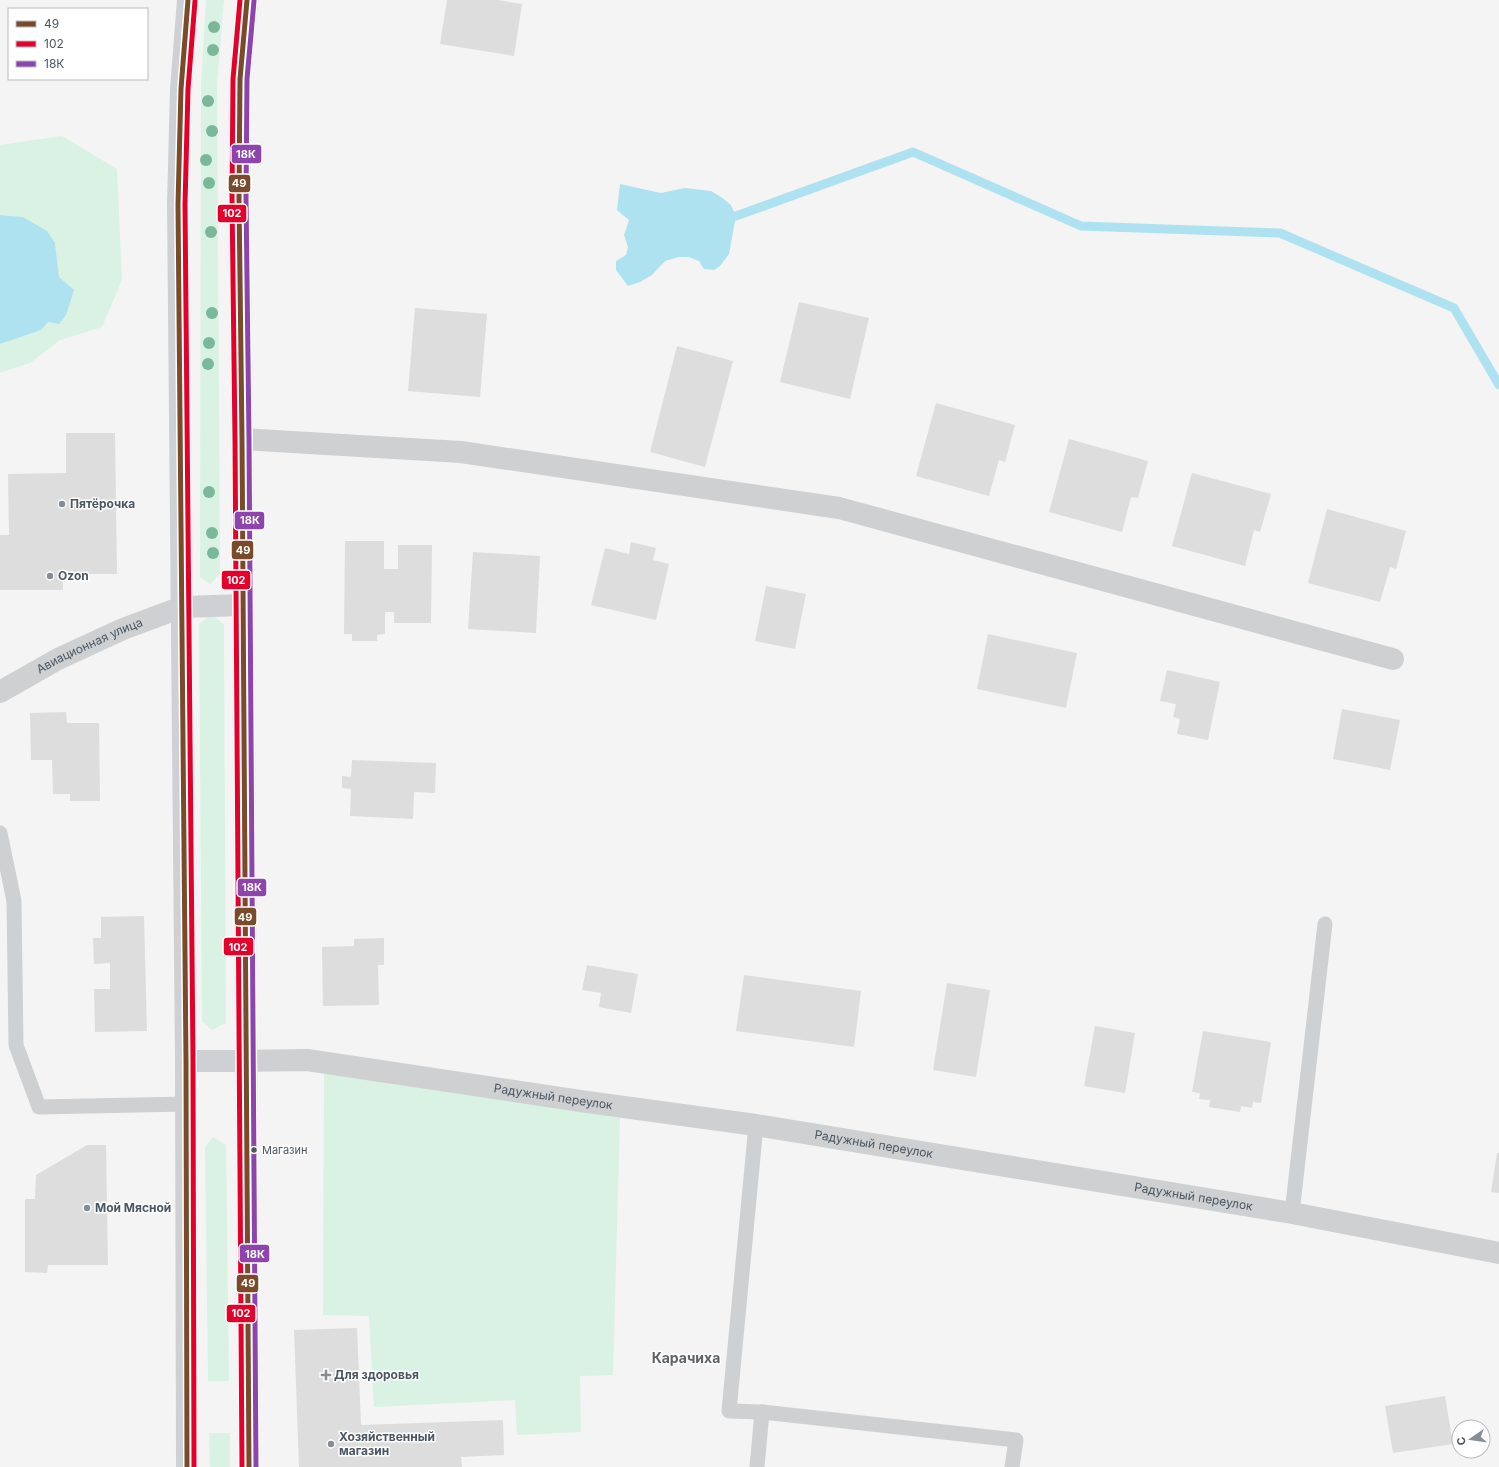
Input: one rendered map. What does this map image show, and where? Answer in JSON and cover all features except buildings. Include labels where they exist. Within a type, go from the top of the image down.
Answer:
[{"type":"main road","points":[[187,1467],[186,1062],[178,204],[181,89],[188,0]]},
{"type":"main road","points":[[247,0],[240,79],[239,198],[249,1467]]},
{"type":"main road","points":[[182,607],[243,605]]},
{"type":"main road","points":[[186,1062],[246,1060]]},
{"type":"street","points":[[242,439],[461,452],[839,508],[1393,659]]},
{"type":"street","name":"Авиационная улица","points":[[0,692],[58,659],[122,629],[182,607]]},
{"type":"street","name":"Радужный переулок","points":[[246,1060],[307,1060],[579,1101],[756,1125],[1292,1214],[1499,1253]]},
{"type":"lane","points":[[0,833],[14,900],[16,1045],[40,1107],[186,1104]]},
{"type":"lane","points":[[1292,1214],[1325,924]]},
{"type":"lane","points":[[756,1125],[729,1411],[762,1412],[1016,1440],[1012,1467]]},
{"type":"lane","points":[[757,1467],[762,1412]]},
{"type":"green space","points":[[206,0],[224,0],[217,85],[220,574],[210,584],[200,577],[201,85]]},
{"type":"green space","points":[[62,136],[117,169],[122,280],[102,327],[60,340],[30,363],[0,373],[0,344],[6,342],[59,277],[55,243],[23,217],[0,215],[0,145]]},
{"type":"green space","points":[[212,614],[224,625],[226,1023],[212,1030],[202,1021],[199,624]]},
{"type":"green space","points":[[324,1073],[620,1118],[613,1375],[580,1376],[581,1432],[517,1435],[515,1400],[374,1407],[369,1316],[323,1315]]},
{"type":"green space","points":[[213,1137],[226,1145],[229,1381],[208,1381],[205,1147]]},
{"type":"green space","points":[[209,1433],[230,1433],[230,1467],[210,1467]]},
{"type":"water","points":[[620,184],[661,193],[685,188],[711,191],[721,197],[731,205],[736,216],[729,254],[720,266],[714,270],[704,269],[699,261],[689,257],[679,257],[665,261],[652,275],[640,282],[628,286],[616,270],[616,261],[626,255],[628,247],[624,235],[629,220],[617,210]]},
{"type":"water","points":[[0,215],[23,217],[47,231],[55,243],[59,277],[74,290],[66,315],[59,324],[48,322],[41,330],[0,344]]},
{"type":"waterway","points":[[736,216],[913,152],[1081,226],[1280,233],[1454,308],[1499,385]]},
{"type":"transit line","name":"49","points":[[187,1467],[186,1061],[178,204],[181,89],[188,0]]},
{"type":"transit line","name":"102","points":[[240,0],[233,79],[232,198],[242,1467]]},
{"type":"transit line","name":"49","points":[[247,0],[240,79],[239,198],[249,1467]]},
{"type":"transit line","name":"102","points":[[194,1467],[193,1061],[185,204],[188,89],[195,1]]},
{"type":"transit line","name":"18К","points":[[254,1],[247,79],[246,198],[256,1467]]},
{"type":"place","name":"Пятёрочка","points":[[62,504]]},
{"type":"place","name":"Ozon","points":[[50,576]]},
{"type":"place","name":"Магазин","points":[[254,1150]]},
{"type":"place","name":"Мой Мясной","points":[[87,1208]]},
{"type":"place","name":"Для здоровья","points":[[326,1375]]},
{"type":"place","name":"Хозяйственный магазин","points":[[331,1444]]},
{"type":"district","name":"Карачиха","points":[[686,1358]]}]
